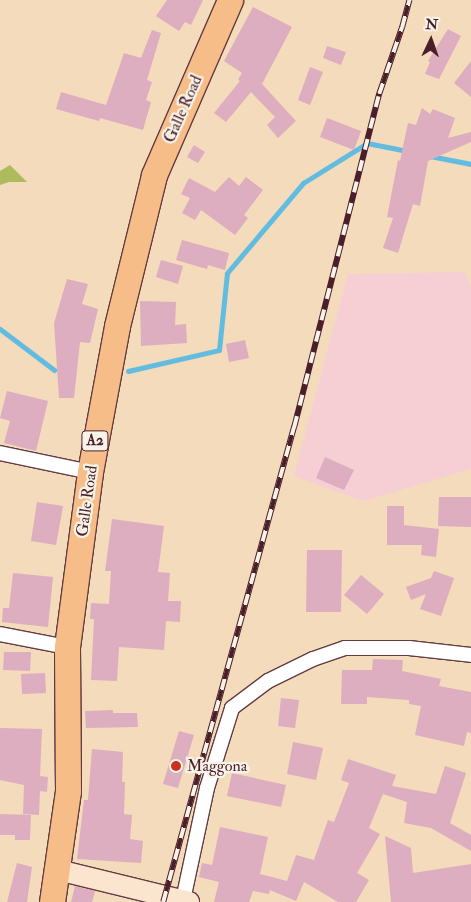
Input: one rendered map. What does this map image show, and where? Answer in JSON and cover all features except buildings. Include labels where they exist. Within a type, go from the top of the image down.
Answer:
[{"type":"highway","name":"Galle Road","points":[[52,902],[68,791],[67,647],[90,472],[117,326],[154,175],[230,0]]},
{"type":"street","points":[[0,452],[90,472]]},
{"type":"street","points":[[0,634],[67,647]]},
{"type":"street","points":[[58,870],[186,901],[207,788],[232,708],[268,681],[313,660],[345,648],[409,648],[471,656]]},
{"type":"shaded area","points":[[465,272],[471,288],[471,469],[363,501],[294,476],[348,274]]},
{"type":"green space","points":[[10,165],[27,182],[9,182],[0,185],[0,171]]},
{"type":"waterway","points":[[128,371],[219,350],[227,273],[303,183],[367,143],[407,151]]},
{"type":"waterway","points":[[430,156],[471,164]]},
{"type":"waterway","points":[[0,329],[54,370]]},
{"type":"railway","points":[[163,902],[294,427],[379,94],[402,27],[409,0]]},
{"type":"place","name":"Maggona","points":[[176,766]]}]
